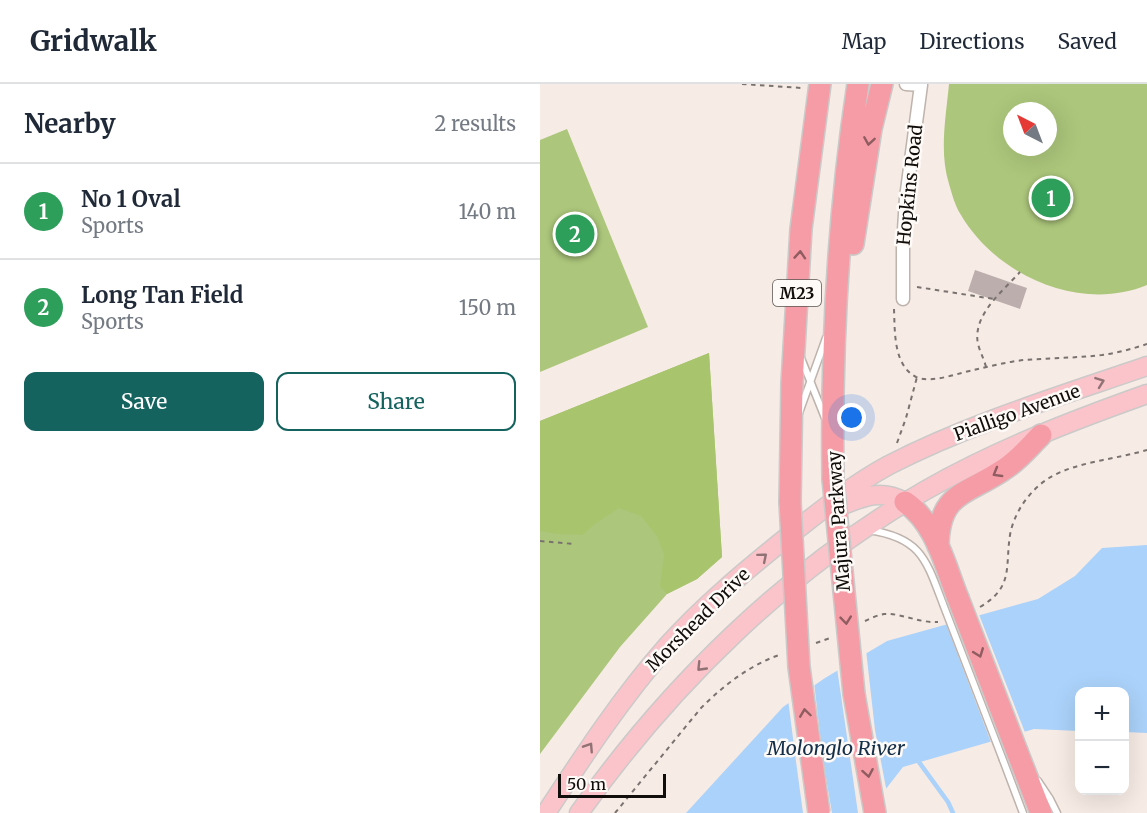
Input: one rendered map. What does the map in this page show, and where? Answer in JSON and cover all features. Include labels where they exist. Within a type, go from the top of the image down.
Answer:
[{"type":"highway","name":"Majura Parkway","points":[[858,84],[843,200],[835,311],[833,478],[854,694],[875,813]]},
{"type":"highway","points":[[833,366],[844,314],[855,226],[871,129],[882,84]]},
{"type":"highway","name":"M23","points":[[813,86],[794,340],[790,502],[799,668],[819,813]]},
{"type":"highway","points":[[938,546],[940,522],[954,499],[1011,465],[1041,435]]},
{"type":"highway","points":[[905,502],[924,521],[938,546],[1011,757],[1041,813]]},
{"type":"main road","name":"Pialligo Avenue","points":[[889,466],[931,445],[982,424],[1147,366]]},
{"type":"main road","name":"Pialligo Avenue","points":[[928,489],[977,463],[1041,435],[1147,394]]},
{"type":"main road","name":"Morshead Drive","points":[[546,813],[595,738],[669,644],[733,583],[830,503],[889,466]]},
{"type":"main road","name":"Morshead Drive","points":[[579,813],[639,734],[712,655],[837,546],[928,489]]},
{"type":"main road","points":[[814,516],[868,496],[886,495],[905,502]]},
{"type":"street","name":"Hopkins Road","points":[[898,302],[903,284],[906,198],[921,84],[906,84]]},
{"type":"lane","points":[[791,433],[835,311]]},
{"type":"lane","points":[[794,340],[833,436]]},
{"type":"lane","points":[[862,529],[891,534],[910,543],[958,604]]},
{"type":"lane","points":[[1011,757],[1023,813]]},
{"type":"lane","points":[[1011,757],[1050,799],[1057,813]]},
{"type":"path","points":[[742,84],[813,86]]},
{"type":"path","points":[[986,367],[978,344],[978,332],[983,315],[1020,272]]},
{"type":"path","points":[[903,284],[996,299]]},
{"type":"path","points":[[898,302],[899,356],[904,366],[917,377],[933,379],[1022,360],[1102,355],[1126,351],[1147,344]]},
{"type":"path","points":[[889,466],[917,377]]},
{"type":"path","points":[[958,604],[987,603],[1003,586],[1008,572],[1011,533],[1021,508],[1036,488],[1051,477],[1072,468],[1147,450]]},
{"type":"path","points":[[540,541],[574,544]]},
{"type":"path","points":[[862,622],[883,614],[926,623],[939,622]]},
{"type":"path","points":[[808,646],[835,636]]},
{"type":"path","points":[[615,813],[711,698],[756,665],[789,652]]},
{"type":"green space","points":[[949,84],[1147,84],[1147,285],[1121,292],[1095,294],[1068,291],[1042,283],[1018,271],[995,255],[976,236],[955,204],[944,160]]},
{"type":"green space","points":[[567,129],[648,327],[540,372],[540,140]]},
{"type":"green space","points":[[709,353],[722,557],[697,579],[667,594],[620,647],[540,754],[540,421]]},
{"type":"green space","points":[[709,353],[722,557],[697,579],[667,594],[660,586],[664,554],[657,536],[641,516],[619,508],[582,535],[540,531],[540,421]]},
{"type":"water","name":"Molonglo River","points":[[1147,545],[1147,733],[1129,732],[1129,687],[1075,687],[1075,731],[1034,729],[903,767],[867,813],[686,813],[783,707],[825,678],[887,641],[1038,599],[1075,576],[1102,548]]},
{"type":"pier","points":[[978,612],[1026,735],[992,745],[945,621]]},
{"type":"pier","points":[[866,650],[875,730],[887,793],[871,813],[858,813],[837,668]]},
{"type":"pier","points":[[814,682],[832,813],[803,813],[788,699]]},
{"type":"building","points":[[975,270],[1027,288],[1020,309],[968,291]]},
{"type":"waterway","points":[[916,758],[948,802],[953,813]]},
{"type":"place","name":"No 1 Oval","points":[[1051,198]]},
{"type":"place","name":"Long Tan Field","points":[[575,234]]}]
